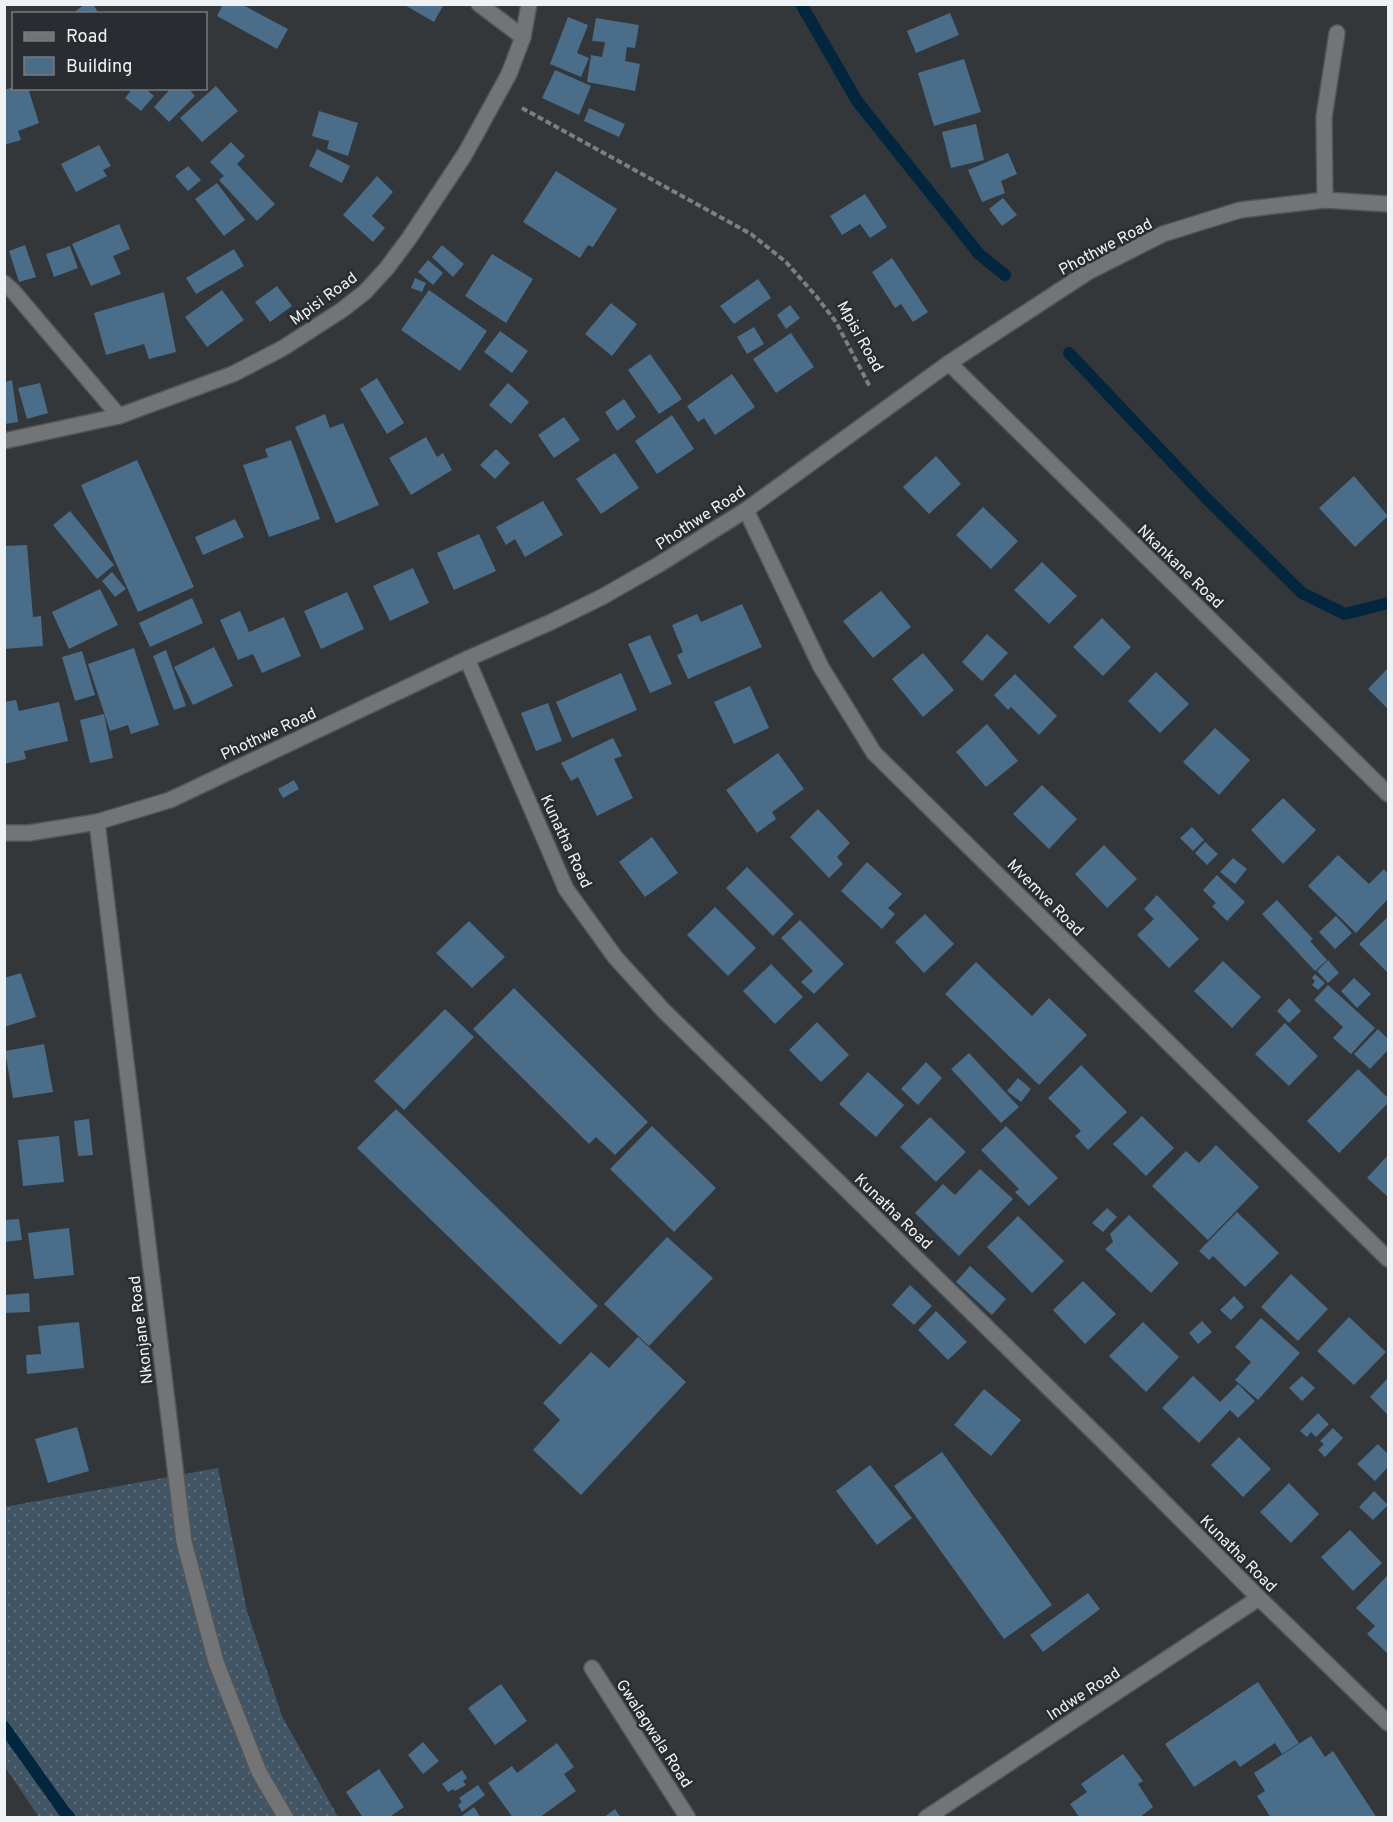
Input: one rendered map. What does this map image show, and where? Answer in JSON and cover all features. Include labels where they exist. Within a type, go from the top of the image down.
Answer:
[{"type":"street","points":[[479,4],[522,37]]},
{"type":"street","name":"Mpisi Road","points":[[4,441],[119,416],[233,374],[283,348],[342,310],[365,292],[387,268],[410,237],[465,154],[509,74],[522,37],[529,4]]},
{"type":"street","points":[[1325,200],[1324,117],[1337,33]]},
{"type":"street","name":"Phothwe Road","points":[[4,833],[29,832],[97,822],[170,800],[602,597],[658,566],[746,510],[949,363],[1088,272],[1164,234],[1240,210],[1325,200],[1389,204]]},
{"type":"street","points":[[4,283],[119,416]]},
{"type":"street","name":"Nkankane Road","points":[[949,363],[1389,794]]},
{"type":"street","name":"Mvemve Road","points":[[746,510],[822,667],[874,753],[1389,1259]]},
{"type":"street","name":"Kunatha Road","points":[[467,659],[566,889],[615,957],[663,1010],[1108,1446],[1259,1599],[1389,1723]]},
{"type":"street","name":"Nkonjane Road","points":[[97,822],[184,1542],[216,1662],[259,1772],[285,1818]]},
{"type":"street","name":"Indwe Road","points":[[926,1818],[1259,1599]]},
{"type":"street","name":"Gwalagwala Road","points":[[592,1668],[688,1818]]},
{"type":"path","name":"Mpisi Road","points":[[497,95],[751,234],[786,262],[836,322],[865,380],[884,411]]},
{"type":"shaded area","points":[[218,1468],[247,1611],[282,1716],[338,1817],[39,1817],[5,1767],[4,1507]]},
{"type":"building","points":[[85,4],[93,4],[98,12],[75,12]]},
{"type":"building","points":[[223,4],[241,4],[288,29],[277,49],[217,16]]},
{"type":"building","points":[[403,4],[444,4],[434,22]]},
{"type":"building","points":[[950,13],[959,35],[916,53],[907,31]]},
{"type":"building","points":[[568,17],[588,25],[577,53],[589,58],[581,77],[550,64]]},
{"type":"building","points":[[596,18],[639,25],[635,48],[627,47],[625,61],[640,64],[635,91],[587,82],[591,55],[602,57],[605,42],[592,41]]},
{"type":"building","points":[[964,59],[981,112],[934,126],[918,73]]},
{"type":"building","points":[[555,70],[591,86],[579,115],[542,98]]},
{"type":"building","points":[[216,86],[238,111],[202,142],[180,118]]},
{"type":"building","points":[[12,88],[12,90],[29,90],[39,123],[18,131],[21,140],[4,145],[4,98],[6,98],[4,90]]},
{"type":"building","points":[[131,90],[147,90],[154,96],[141,111],[125,98]]},
{"type":"building","points":[[169,90],[190,90],[195,96],[169,122],[154,107]]},
{"type":"building","points":[[589,108],[625,124],[619,137],[584,121]]},
{"type":"building","points":[[319,111],[358,123],[348,156],[327,149],[329,141],[312,136]]},
{"type":"building","points":[[976,124],[984,160],[951,168],[942,132]]},
{"type":"building","points":[[231,142],[245,156],[237,164],[275,204],[257,221],[219,180],[224,176],[210,162]]},
{"type":"building","points":[[99,145],[111,166],[103,170],[107,176],[76,192],[61,164]]},
{"type":"building","points":[[317,149],[350,166],[342,183],[309,166]]},
{"type":"building","points":[[1008,153],[1017,174],[1001,181],[1005,193],[982,202],[968,170]]},
{"type":"building","points":[[188,166],[201,180],[188,191],[175,176]]},
{"type":"building","points":[[556,171],[617,209],[593,247],[588,245],[580,258],[523,222]]},
{"type":"building","points":[[377,176],[393,192],[372,216],[385,228],[373,242],[343,215]]},
{"type":"building","points":[[217,183],[245,220],[224,236],[195,199]]},
{"type":"building","points":[[865,194],[887,227],[870,238],[860,224],[842,235],[830,216]]},
{"type":"building","points":[[1003,198],[1017,215],[1002,226],[989,209]]},
{"type":"building","points":[[119,224],[130,249],[113,256],[121,274],[91,286],[72,244]]},
{"type":"building","points":[[25,245],[36,277],[19,282],[9,251]]},
{"type":"building","points":[[442,245],[464,264],[453,277],[432,257]]},
{"type":"building","points":[[70,246],[78,268],[54,277],[46,254]]},
{"type":"building","points":[[234,249],[244,266],[196,294],[186,278]]},
{"type":"building","points":[[492,254],[533,279],[506,323],[465,296]]},
{"type":"building","points":[[892,258],[928,312],[913,322],[901,304],[895,308],[872,272]]},
{"type":"building","points":[[428,260],[443,273],[433,285],[418,272]]},
{"type":"building","points":[[415,278],[426,283],[422,292],[411,288]]},
{"type":"building","points":[[758,279],[771,298],[734,324],[720,306]]},
{"type":"building","points":[[277,286],[292,306],[270,322],[255,302]]},
{"type":"building","points":[[222,290],[244,320],[207,347],[185,317]]},
{"type":"building","points":[[429,290],[487,331],[460,371],[401,330]]},
{"type":"building","points":[[164,292],[176,352],[149,359],[144,344],[106,355],[94,313]]},
{"type":"building","points":[[611,303],[637,324],[612,356],[585,334]]},
{"type":"building","points":[[790,305],[800,318],[786,329],[777,315]]},
{"type":"building","points":[[754,327],[764,344],[747,354],[737,337]]},
{"type":"building","points":[[500,331],[528,351],[512,373],[484,352]]},
{"type":"building","points":[[791,333],[814,367],[776,393],[753,359]]},
{"type":"building","points":[[650,354],[682,399],[659,414],[628,370]]},
{"type":"building","points":[[732,374],[755,407],[715,435],[704,418],[698,422],[687,406]]},
{"type":"building","points":[[377,378],[404,423],[387,434],[360,389]]},
{"type":"building","points":[[12,380],[18,422],[5,424],[5,382]]},
{"type":"building","points":[[40,383],[48,413],[27,419],[18,388]]},
{"type":"building","points":[[508,383],[529,402],[511,424],[489,405]]},
{"type":"building","points":[[624,399],[636,417],[617,431],[605,412]]},
{"type":"building","points":[[325,414],[330,428],[343,423],[379,505],[336,523],[295,427]]},
{"type":"building","points":[[672,415],[694,449],[657,474],[635,441]]},
{"type":"building","points":[[564,417],[580,440],[554,458],[538,435]]},
{"type":"building","points":[[426,437],[437,457],[443,453],[452,470],[411,495],[389,458]]},
{"type":"building","points":[[291,440],[320,519],[269,537],[243,465],[268,457],[265,449]]},
{"type":"building","points":[[496,449],[510,463],[495,479],[480,465]]},
{"type":"building","points":[[615,453],[639,488],[601,514],[576,479]]},
{"type":"building","points":[[936,456],[961,484],[929,514],[903,487]]},
{"type":"building","points":[[137,460],[194,587],[138,612],[81,485]]},
{"type":"building","points":[[1354,476],[1388,516],[1355,547],[1319,508]]},
{"type":"building","points":[[543,501],[563,535],[525,557],[515,539],[506,545],[496,527]]},
{"type":"building","points":[[983,507],[1018,541],[991,569],[956,535]]},
{"type":"building","points":[[70,511],[114,565],[97,579],[53,525]]},
{"type":"building","points":[[235,519],[244,537],[203,555],[195,537]]},
{"type":"building","points":[[479,534],[496,571],[454,590],[437,553]]},
{"type":"building","points":[[27,545],[33,617],[41,616],[43,646],[4,649],[4,546]]},
{"type":"building","points":[[1042,562],[1077,596],[1049,624],[1014,590]]},
{"type":"building","points":[[413,568],[429,603],[390,621],[373,586]]},
{"type":"building","points":[[112,572],[126,589],[115,597],[102,581]]},
{"type":"building","points":[[100,589],[118,625],[69,649],[52,612]]},
{"type":"building","points":[[881,591],[911,627],[873,658],[843,621]]},
{"type":"building","points":[[347,592],[364,629],[321,649],[304,611]]},
{"type":"building","points":[[192,598],[203,623],[150,647],[139,623]]},
{"type":"building","points":[[742,604],[762,647],[688,679],[677,655],[683,652],[672,625],[697,614],[701,622]]},
{"type":"building","points":[[240,611],[249,632],[284,617],[301,656],[262,673],[253,654],[238,660],[220,620]]},
{"type":"building","points":[[1102,618],[1131,647],[1103,676],[1073,647]]},
{"type":"building","points":[[987,634],[1008,653],[982,681],[962,662]]},
{"type":"building","points":[[650,635],[672,684],[650,693],[628,644]]},
{"type":"building","points":[[214,647],[233,686],[193,705],[174,667]]},
{"type":"building","points":[[134,648],[159,725],[131,734],[128,725],[110,731],[88,664]]},
{"type":"building","points":[[166,650],[186,706],[174,710],[153,656]]},
{"type":"building","points":[[82,651],[95,695],[75,701],[62,657]]},
{"type":"building","points":[[923,653],[954,690],[923,717],[892,679]]},
{"type":"building","points":[[1388,668],[1388,709],[1368,689]]},
{"type":"building","points":[[1156,672],[1189,704],[1160,733],[1128,701]]},
{"type":"building","points":[[621,673],[637,710],[572,738],[556,702]]},
{"type":"building","points":[[1015,674],[1057,716],[1039,735],[1011,707],[1008,710],[994,695]]},
{"type":"building","points":[[750,686],[769,728],[734,744],[714,702]]},
{"type":"building","points":[[16,700],[19,711],[59,702],[68,741],[24,751],[26,759],[4,764],[4,702]]},
{"type":"building","points":[[548,703],[562,741],[536,751],[521,713]]},
{"type":"building","points":[[104,714],[113,758],[90,763],[80,720]]},
{"type":"building","points":[[987,724],[1018,761],[986,787],[956,752]]},
{"type":"building","points":[[1215,728],[1250,760],[1219,795],[1183,762]]},
{"type":"building","points":[[613,738],[622,756],[614,759],[633,798],[597,816],[578,777],[571,781],[561,763]]},
{"type":"building","points":[[778,753],[804,789],[772,812],[776,819],[757,833],[726,790]]},
{"type":"building","points":[[294,780],[299,789],[283,798],[278,789]]},
{"type":"building","points":[[1042,785],[1077,819],[1049,849],[1013,814]]},
{"type":"building","points":[[1283,798],[1316,830],[1283,864],[1251,830]]},
{"type":"building","points":[[818,809],[850,843],[837,857],[843,864],[829,878],[790,837]]},
{"type":"building","points":[[1192,827],[1204,840],[1193,851],[1180,838]]},
{"type":"building","points":[[652,837],[678,873],[645,897],[619,862]]},
{"type":"building","points":[[1205,842],[1218,854],[1207,865],[1195,853]]},
{"type":"building","points":[[1104,845],[1137,879],[1107,908],[1075,874]]},
{"type":"building","points":[[1338,855],[1369,884],[1384,869],[1388,874],[1388,899],[1356,933],[1308,886]]},
{"type":"building","points":[[1233,858],[1247,869],[1235,884],[1220,872]]},
{"type":"building","points":[[867,862],[902,894],[888,908],[895,914],[882,929],[841,891]]},
{"type":"building","points":[[747,867],[794,914],[773,936],[726,888]]},
{"type":"building","points":[[1217,875],[1245,902],[1227,921],[1212,906],[1216,903],[1203,890]]},
{"type":"building","points":[[1157,895],[1199,939],[1169,968],[1137,935],[1154,919],[1144,909]]},
{"type":"building","points":[[1277,900],[1313,939],[1310,941],[1327,960],[1315,971],[1262,914]]},
{"type":"building","points":[[715,907],[756,948],[728,976],[687,935]]},
{"type":"building","points":[[925,914],[954,944],[924,973],[895,942]]},
{"type":"building","points":[[1336,916],[1352,933],[1335,949],[1319,932]]},
{"type":"building","points":[[1388,917],[1388,973],[1359,944]]},
{"type":"building","points":[[800,920],[844,964],[814,994],[801,982],[813,971],[781,938]]},
{"type":"building","points":[[469,921],[505,957],[472,988],[436,953]]},
{"type":"building","points":[[1328,960],[1339,973],[1328,983],[1317,971]]},
{"type":"building","points":[[1223,961],[1261,997],[1232,1028],[1194,991]]},
{"type":"building","points":[[976,962],[1032,1016],[1049,998],[1087,1035],[1039,1085],[945,994]]},
{"type":"building","points":[[771,964],[803,997],[775,1024],[743,991]]},
{"type":"building","points":[[21,973],[36,1017],[4,1027],[4,978]]},
{"type":"building","points":[[1315,974],[1325,983],[1318,990],[1312,985],[1315,981],[1312,978]]},
{"type":"building","points":[[1354,978],[1371,994],[1357,1008],[1341,991]]},
{"type":"building","points":[[1328,985],[1375,1028],[1351,1054],[1333,1038],[1343,1027],[1314,1000]]},
{"type":"building","points":[[514,988],[648,1122],[615,1155],[596,1137],[589,1144],[473,1029]]},
{"type":"building","points":[[1289,998],[1301,1011],[1289,1023],[1277,1011]]},
{"type":"building","points":[[445,1009],[474,1037],[404,1110],[374,1081]]},
{"type":"building","points":[[817,1022],[849,1055],[821,1082],[789,1050]]},
{"type":"building","points":[[1285,1023],[1318,1056],[1289,1086],[1255,1054]]},
{"type":"building","points":[[1378,1029],[1388,1039],[1388,1050],[1370,1069],[1354,1054]]},
{"type":"building","points":[[44,1044],[53,1092],[13,1098],[5,1051]]},
{"type":"building","points":[[969,1053],[1019,1107],[1001,1123],[951,1069]]},
{"type":"building","points":[[926,1062],[942,1078],[918,1105],[901,1089]]},
{"type":"building","points":[[1081,1065],[1127,1112],[1088,1150],[1075,1136],[1081,1131],[1048,1098]]},
{"type":"building","points":[[1358,1069],[1388,1098],[1388,1103],[1339,1153],[1307,1121]]},
{"type":"building","points":[[868,1072],[904,1105],[876,1137],[839,1104]]},
{"type":"building","points":[[1018,1078],[1031,1089],[1021,1102],[1007,1091]]},
{"type":"building","points":[[396,1109],[598,1306],[560,1345],[357,1148]]},
{"type":"building","points":[[1142,1116],[1174,1148],[1146,1176],[1113,1144]]},
{"type":"building","points":[[930,1117],[966,1152],[936,1182],[900,1147]]},
{"type":"building","points":[[89,1119],[93,1155],[78,1156],[74,1121]]},
{"type":"building","points":[[652,1126],[716,1188],[674,1232],[610,1169]]},
{"type":"building","points":[[1006,1126],[1058,1178],[1029,1206],[1015,1192],[1019,1189],[981,1150]]},
{"type":"building","points":[[59,1136],[64,1182],[23,1186],[18,1140]]},
{"type":"building","points":[[1216,1145],[1259,1187],[1208,1240],[1152,1186],[1186,1151],[1199,1163]]},
{"type":"building","points":[[1388,1155],[1388,1197],[1367,1178]]},
{"type":"building","points":[[980,1169],[1013,1199],[959,1256],[915,1213],[943,1184],[955,1195]]},
{"type":"building","points":[[1107,1208],[1117,1217],[1103,1232],[1092,1223]]},
{"type":"building","points":[[1237,1212],[1279,1253],[1245,1287],[1213,1256],[1209,1260],[1199,1251]]},
{"type":"building","points":[[1129,1215],[1179,1263],[1151,1293],[1105,1249],[1113,1242],[1110,1234]]},
{"type":"building","points":[[1018,1216],[1064,1261],[1032,1293],[987,1247]]},
{"type":"building","points":[[19,1219],[22,1240],[4,1242],[4,1220]]},
{"type":"building","points":[[69,1228],[74,1275],[34,1279],[28,1233]]},
{"type":"building","points":[[667,1237],[713,1278],[649,1346],[604,1304]]},
{"type":"building","points":[[970,1266],[1006,1299],[992,1315],[956,1282]]},
{"type":"building","points":[[1291,1274],[1328,1309],[1298,1341],[1261,1307]]},
{"type":"building","points":[[1083,1281],[1116,1314],[1085,1344],[1053,1310]]},
{"type":"building","points":[[910,1285],[932,1306],[914,1325],[892,1305]]},
{"type":"building","points":[[29,1293],[30,1312],[4,1313],[4,1295]]},
{"type":"building","points":[[1234,1296],[1244,1307],[1231,1320],[1220,1310]]},
{"type":"building","points":[[936,1311],[967,1342],[948,1360],[918,1330]]},
{"type":"building","points":[[1349,1317],[1386,1352],[1354,1385],[1317,1351]]},
{"type":"building","points":[[1261,1318],[1300,1353],[1258,1400],[1235,1380],[1251,1362],[1235,1347]]},
{"type":"building","points":[[1202,1321],[1212,1332],[1198,1344],[1189,1333]]},
{"type":"building","points":[[79,1322],[84,1368],[27,1374],[26,1355],[41,1354],[38,1326]]},
{"type":"building","points":[[1143,1322],[1179,1357],[1146,1392],[1109,1356]]},
{"type":"building","points":[[638,1337],[686,1382],[581,1495],[533,1450],[560,1420],[543,1403],[591,1352],[609,1368]]},
{"type":"building","points":[[1193,1376],[1220,1402],[1238,1384],[1255,1401],[1238,1418],[1230,1410],[1199,1443],[1162,1408]]},
{"type":"building","points":[[1302,1376],[1315,1388],[1302,1401],[1289,1388]]},
{"type":"building","points":[[1388,1378],[1388,1415],[1370,1397]]},
{"type":"building","points":[[984,1389],[1021,1420],[991,1456],[954,1425]]},
{"type":"building","points":[[1318,1413],[1329,1424],[1316,1437],[1311,1432],[1307,1437],[1300,1431]]},
{"type":"building","points":[[77,1427],[89,1471],[48,1483],[35,1439]]},
{"type":"building","points":[[1333,1428],[1343,1438],[1325,1457],[1318,1450],[1324,1444],[1320,1441]]},
{"type":"building","points":[[1239,1437],[1271,1469],[1243,1497],[1211,1465]]},
{"type":"building","points":[[1378,1444],[1388,1454],[1388,1467],[1375,1481],[1357,1464]]},
{"type":"building","points":[[942,1452],[1052,1605],[1004,1639],[894,1486]]},
{"type":"building","points":[[870,1465],[912,1518],[877,1545],[836,1491]]},
{"type":"building","points":[[1289,1483],[1319,1514],[1291,1543],[1260,1512]]},
{"type":"building","points":[[1374,1491],[1388,1505],[1373,1520],[1359,1507]]},
{"type":"building","points":[[1350,1530],[1382,1563],[1353,1591],[1321,1557]]},
{"type":"building","points":[[1388,1575],[1388,1654],[1367,1634],[1375,1626],[1356,1608]]},
{"type":"building","points":[[1088,1593],[1100,1609],[1043,1652],[1030,1635]]},
{"type":"building","points":[[1258,1682],[1299,1743],[1282,1754],[1275,1743],[1240,1767],[1235,1760],[1194,1787],[1165,1744]]},
{"type":"building","points":[[501,1684],[527,1721],[495,1745],[468,1708]]},
{"type":"building","points":[[1311,1736],[1325,1757],[1333,1751],[1377,1818],[1271,1818],[1257,1796],[1265,1791],[1254,1773]]},
{"type":"building","points":[[423,1742],[439,1761],[423,1774],[408,1755]]},
{"type":"building","points":[[557,1743],[574,1767],[564,1774],[576,1791],[539,1818],[513,1818],[488,1783],[512,1766],[517,1773]]},
{"type":"building","points":[[1123,1754],[1143,1781],[1138,1784],[1153,1807],[1139,1818],[1080,1818],[1070,1804],[1087,1792],[1081,1784]]},
{"type":"building","points":[[379,1769],[404,1807],[388,1818],[363,1818],[346,1792]]},
{"type":"building","points":[[462,1770],[467,1778],[463,1781],[466,1785],[448,1792],[442,1784]]},
{"type":"building","points":[[478,1785],[485,1795],[462,1812],[458,1805],[462,1802],[459,1798]]},
{"type":"building","points":[[474,1807],[481,1818],[459,1818]]},
{"type":"building","points":[[615,1809],[621,1818],[603,1818]]},
{"type":"waterway","points":[[801,4],[857,101],[979,254],[1005,275]]},
{"type":"waterway","points":[[1069,353],[1207,499],[1302,593],[1345,614],[1388,603]]},
{"type":"waterway","points":[[4,1727],[70,1818]]}]
